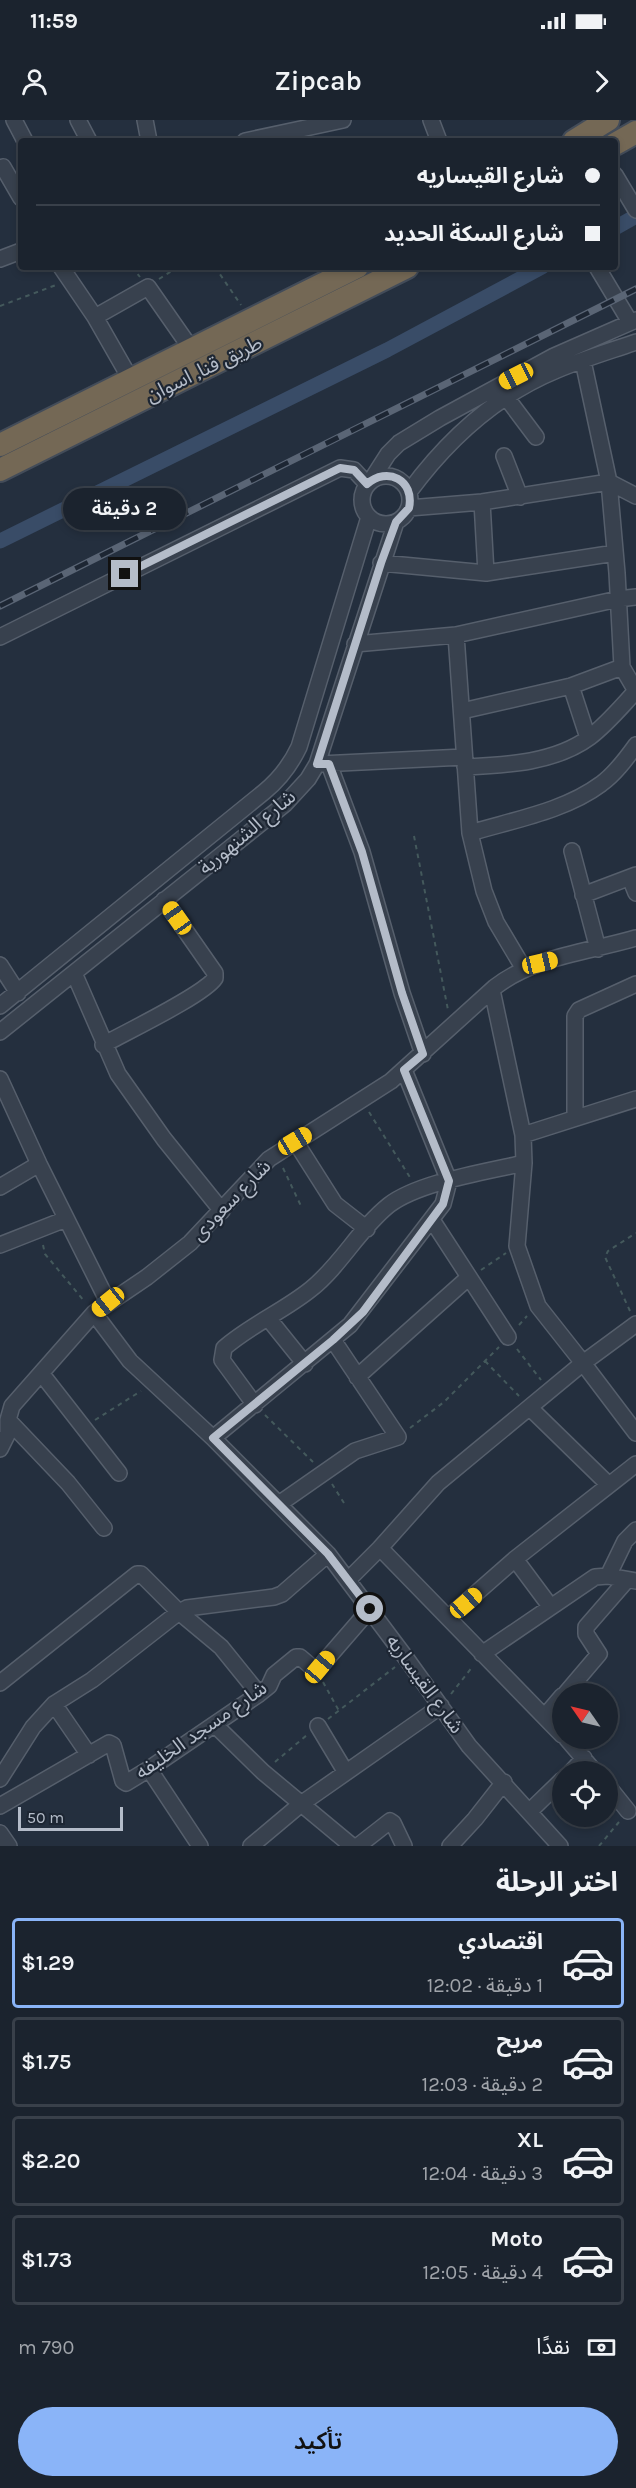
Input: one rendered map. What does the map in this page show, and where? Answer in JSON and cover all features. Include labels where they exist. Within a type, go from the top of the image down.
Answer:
[{"type":"highway","points":[[579,138],[608,120]]},
{"type":"highway","points":[[618,142],[636,132]]},
{"type":"highway","name":"طريق قنا, اسوان","points":[[0,445],[351,270]]},
{"type":"highway","name":"طريق قنا, اسوان","points":[[0,470],[402,270]]},
{"type":"street","points":[[14,120],[23,138]]},
{"type":"street","points":[[78,120],[87,138]]},
{"type":"street","points":[[145,120],[148,138]]},
{"type":"street","points":[[259,138],[343,120]]},
{"type":"street","points":[[431,120],[438,138]]},
{"type":"street","points":[[2,167],[18,193]]},
{"type":"street","points":[[618,181],[636,210]]},
{"type":"street","points":[[0,259],[18,252]]},
{"type":"street","points":[[599,270],[633,321],[554,356],[399,443],[379,466],[363,490],[362,504],[369,517],[384,524],[396,522],[409,508],[482,502],[609,482],[636,496]]},
{"type":"street","points":[[65,274],[94,317],[131,380]]},
{"type":"street","points":[[94,317],[148,287],[192,350]]},
{"type":"street","points":[[409,508],[409,492],[429,464],[478,416],[506,397],[556,370],[636,342]]},
{"type":"street","points":[[423,1054],[402,993],[362,852],[323,764],[465,762],[505,765],[534,760],[562,752],[588,738],[636,691],[622,667],[609,482],[582,361]]},
{"type":"street","points":[[506,397],[536,437]]},
{"type":"street","points":[[504,456],[520,497]]},
{"type":"street","points":[[0,637],[340,468],[354,470],[370,482]]},
{"type":"street","points":[[370,482],[379,476],[394,476],[409,492]]},
{"type":"street","points":[[482,502],[486,573]]},
{"type":"street","name":"شارع الشنهورية","points":[[0,1006],[10,989],[264,792],[279,780],[291,765],[299,747],[369,517]]},
{"type":"street","name":"شارع الشنهورية","points":[[0,1032],[285,804],[323,764],[355,644],[396,522]]},
{"type":"street","points":[[381,563],[486,573],[615,553]]},
{"type":"street","points":[[355,644],[456,635],[636,597]]},
{"type":"street","points":[[456,635],[470,833],[488,902],[496,922],[524,969]]},
{"type":"street","points":[[462,711],[571,686],[622,667]]},
{"type":"street","points":[[571,686],[588,738]]},
{"type":"street","points":[[470,833],[563,804],[587,794],[604,782],[636,745]]},
{"type":"street","points":[[572,851],[598,949]]},
{"type":"street","points":[[583,895],[633,877],[636,893]]},
{"type":"street","points":[[104,1045],[182,1002],[210,984],[215,978],[215,973],[164,900]]},
{"type":"street","name":"شارع سعودى","points":[[0,1449],[8,1433],[8,1420],[12,1406],[94,1313],[167,1262],[222,1211],[254,1173],[276,1154],[362,1101],[404,1070],[492,990],[524,969],[636,938]]},
{"type":"street","points":[[0,965],[10,989]]},
{"type":"street","points":[[74,973],[117,1074],[222,1211]]},
{"type":"street","points":[[575,1117],[575,1016],[579,1010],[636,984]]},
{"type":"street","points":[[492,990],[523,1135],[524,1163],[517,1246],[538,1306],[636,1433]]},
{"type":"street","points":[[213,1438],[305,1364],[363,1312],[432,1220],[447,1195],[449,1181],[404,1070]]},
{"type":"street","points":[[0,1079],[66,1220],[108,1302]]},
{"type":"street","points":[[523,1135],[575,1117],[634,1104]]},
{"type":"street","points":[[295,1141],[335,1204],[367,1229]]},
{"type":"street","points":[[255,1405],[222,1360],[222,1352],[227,1345],[311,1289],[336,1266],[388,1206],[417,1189],[524,1163]]},
{"type":"street","points":[[0,1186],[39,1164]]},
{"type":"street","points":[[2,1241],[66,1220]]},
{"type":"street","points":[[432,1220],[508,1337]]},
{"type":"street","points":[[357,1377],[468,1278]]},
{"type":"street","name":"شارع القيساريه","points":[[94,1313],[130,1361],[213,1438],[328,1554],[470,1746],[560,1846]]},
{"type":"street","points":[[268,1318],[305,1364]]},
{"type":"street","points":[[348,1580],[438,1483],[531,1408],[634,1319]]},
{"type":"street","points":[[279,1504],[355,1451],[398,1437],[333,1340]]},
{"type":"street","points":[[41,1373],[119,1473]]},
{"type":"street","points":[[531,1408],[609,1485]]},
{"type":"street","points":[[8,1420],[68,1483],[104,1528]]},
{"type":"street","points":[[449,1617],[515,1559],[636,1464]]},
{"type":"street","points":[[608,1576],[625,1541],[636,1530]]},
{"type":"street","points":[[380,1548],[552,1724]]},
{"type":"street","points":[[0,1779],[33,1727],[54,1704],[92,1680],[179,1612],[187,1608],[274,1597],[282,1594],[328,1554]]},
{"type":"street","points":[[515,1559],[550,1606]]},
{"type":"street","points":[[0,1683],[137,1574],[144,1576],[179,1612],[221,1647],[259,1694]]},
{"type":"street","points":[[482,1654],[595,1577],[608,1576],[631,1581]]},
{"type":"street","points":[[575,1683],[598,1657],[598,1651],[586,1634],[586,1627],[631,1581]]},
{"type":"street","points":[[316,1670],[370,1609]]},
{"type":"street","name":"شارع مسجد الخليفه","points":[[2,1801],[109,1743],[112,1744],[124,1783],[149,1769],[259,1694],[269,1686],[274,1675],[298,1657],[316,1670]]},
{"type":"street","points":[[54,1704],[89,1755]]},
{"type":"street","points":[[251,1846],[345,1771],[441,1706]]},
{"type":"street","points":[[544,1716],[552,1708]]},
{"type":"street","points":[[215,1725],[263,1772],[352,1846]]},
{"type":"street","points":[[318,1726],[345,1771]]},
{"type":"street","points":[[576,1749],[587,1761]]},
{"type":"street","points":[[581,1761],[584,1758]]},
{"type":"street","points":[[149,1769],[200,1846]]},
{"type":"street","points":[[450,1846],[504,1782]]},
{"type":"street","points":[[530,1811],[552,1790]]},
{"type":"street","points":[[618,1798],[628,1811]]},
{"type":"street","points":[[358,1846],[390,1821],[404,1846]]},
{"type":"street","points":[[0,1833],[9,1846]]},
{"type":"path","points":[[148,287],[174,270]]},
{"type":"path","points":[[217,270],[250,321]]},
{"type":"path","points":[[0,306],[65,274]]},
{"type":"path","points":[[414,836],[452,1028]]},
{"type":"path","points":[[362,1101],[417,1189]]},
{"type":"path","points":[[276,1154],[301,1206]]},
{"type":"path","points":[[40,1230],[45,1254],[94,1313]]},
{"type":"path","points":[[634,1319],[605,1257],[608,1251],[636,1233]]},
{"type":"path","points":[[468,1278],[517,1246]]},
{"type":"path","points":[[398,1437],[444,1402],[538,1306]]},
{"type":"path","points":[[508,1337],[549,1392]]},
{"type":"path","points":[[485,1361],[531,1408]]},
{"type":"path","points":[[84,1428],[153,1383]]},
{"type":"path","points":[[255,1405],[324,1473],[345,1503]]},
{"type":"path","points":[[441,1706],[482,1654]]},
{"type":"path","points":[[316,1670],[339,1711],[406,1658]]},
{"type":"path","points":[[263,1772],[318,1726]]},
{"type":"path","points":[[599,1846],[628,1811]]},
{"type":"waterway","points":[[618,226],[636,216]]},
{"type":"waterway","points":[[0,541],[387,350],[536,270]]},
{"type":"railway","points":[[0,606],[636,289]]},
{"type":"route","points":[[125,574],[340,468],[347,467],[354,470],[367,484],[379,476],[394,476],[406,485],[409,492],[409,508],[396,522],[381,563],[317,764],[329,764],[362,852],[383,921],[402,993],[423,1054],[404,1070],[449,1181],[447,1195],[432,1220],[363,1312],[283,1382],[213,1438],[328,1554],[370,1609]]}]
